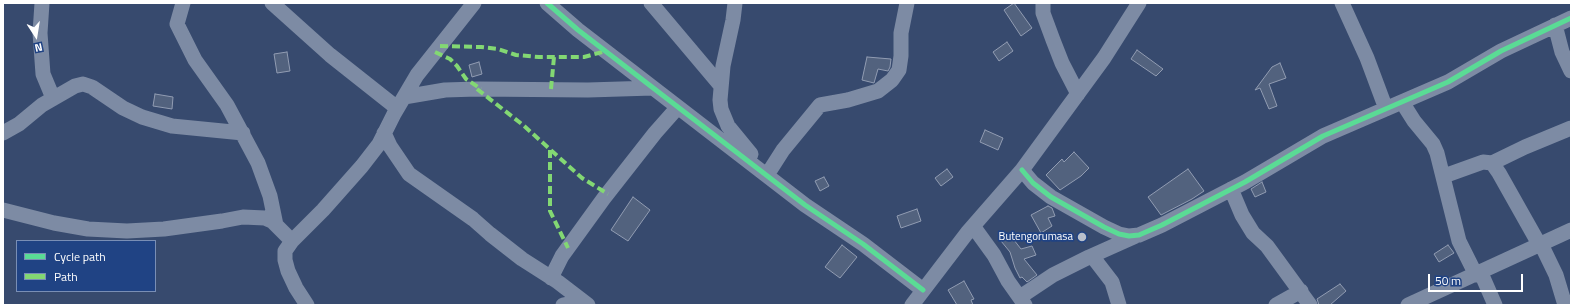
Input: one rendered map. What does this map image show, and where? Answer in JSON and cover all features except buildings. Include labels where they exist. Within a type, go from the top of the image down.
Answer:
[{"type":"street","points":[[42,3],[40,33],[43,74],[53,98]]},
{"type":"street","points":[[182,3],[177,24],[195,60],[227,104],[258,163],[270,196],[276,225]]},
{"type":"street","points":[[274,3],[330,55],[400,103]]},
{"type":"street","points":[[305,303],[290,277],[285,260],[285,251],[292,241],[323,210],[362,166],[379,144],[400,103],[417,75],[474,3]]},
{"type":"street","points":[[547,3],[578,30],[805,205],[863,244],[923,290]]},
{"type":"street","points":[[651,3],[720,86]]},
{"type":"street","points":[[735,3],[720,86],[720,100],[723,116],[728,126],[750,152],[761,171]]},
{"type":"street","points":[[761,171],[783,150],[820,105],[848,100],[878,91],[892,80],[899,70],[901,56],[901,33],[907,3]]},
{"type":"street","points":[[1043,3],[1043,13],[1053,40],[1062,63],[1078,94]]},
{"type":"street","points":[[912,305],[973,226],[1022,170],[1122,32],[1139,3]]},
{"type":"street","points":[[1342,3],[1367,58],[1386,109]]},
{"type":"street","points":[[973,226],[994,255],[1008,281],[1023,301],[1053,275],[1162,225],[1231,190],[1323,136],[1448,82],[1501,51],[1571,18]]},
{"type":"street","points":[[1555,25],[1562,52],[1571,71]]},
{"type":"street","points":[[3,133],[19,124],[42,104],[75,86],[83,84],[92,87],[123,108],[142,117],[172,126],[243,133]]},
{"type":"street","points":[[400,103],[445,90],[477,88],[588,90],[654,88]]},
{"type":"street","points":[[1402,102],[1438,153],[1459,241],[1495,305]]},
{"type":"street","points":[[551,278],[562,256],[604,198],[655,133],[678,107]]},
{"type":"street","points":[[1444,176],[1483,162],[1492,163],[1525,147],[1571,128]]},
{"type":"street","points":[[384,133],[390,146],[409,174],[473,219],[516,255],[585,303]]},
{"type":"street","points":[[1492,163],[1556,274],[1565,305]]},
{"type":"street","points":[[1022,170],[1034,183],[1051,197],[1104,227],[1119,234],[1129,236],[1139,235]]},
{"type":"street","points":[[1231,190],[1242,215],[1253,233],[1267,246],[1310,305]]},
{"type":"street","points":[[3,210],[54,223],[88,229],[127,231],[164,229],[222,221],[243,216],[265,218],[272,221],[292,241]]},
{"type":"street","points":[[1408,305],[1571,230]]},
{"type":"street","points":[[1092,256],[1112,282],[1119,305]]},
{"type":"street","points":[[1276,305],[1301,291]]},
{"type":"street","points":[[563,305],[585,303]]},
{"type":"marked path","points":[[440,46],[481,47],[498,49],[516,55],[539,57],[584,57],[606,51]]},
{"type":"marked path","points":[[435,52],[450,59],[466,79],[481,89]]},
{"type":"marked path","points":[[551,89],[554,57]]},
{"type":"marked path","points":[[477,89],[523,125],[582,178],[608,194]]},
{"type":"marked path","points":[[550,150],[550,211],[568,248]]},
{"type":"cycle path","points":[[547,3],[578,30],[805,205],[863,244],[923,290]]},
{"type":"cycle path","points":[[1022,170],[1033,183],[1051,197],[1104,227],[1119,234],[1129,236],[1139,235],[1162,225],[1245,182],[1323,136],[1448,82],[1501,51],[1571,18]]},
{"type":"place","name":"Butengorumasa","points":[[1082,237]]}]
